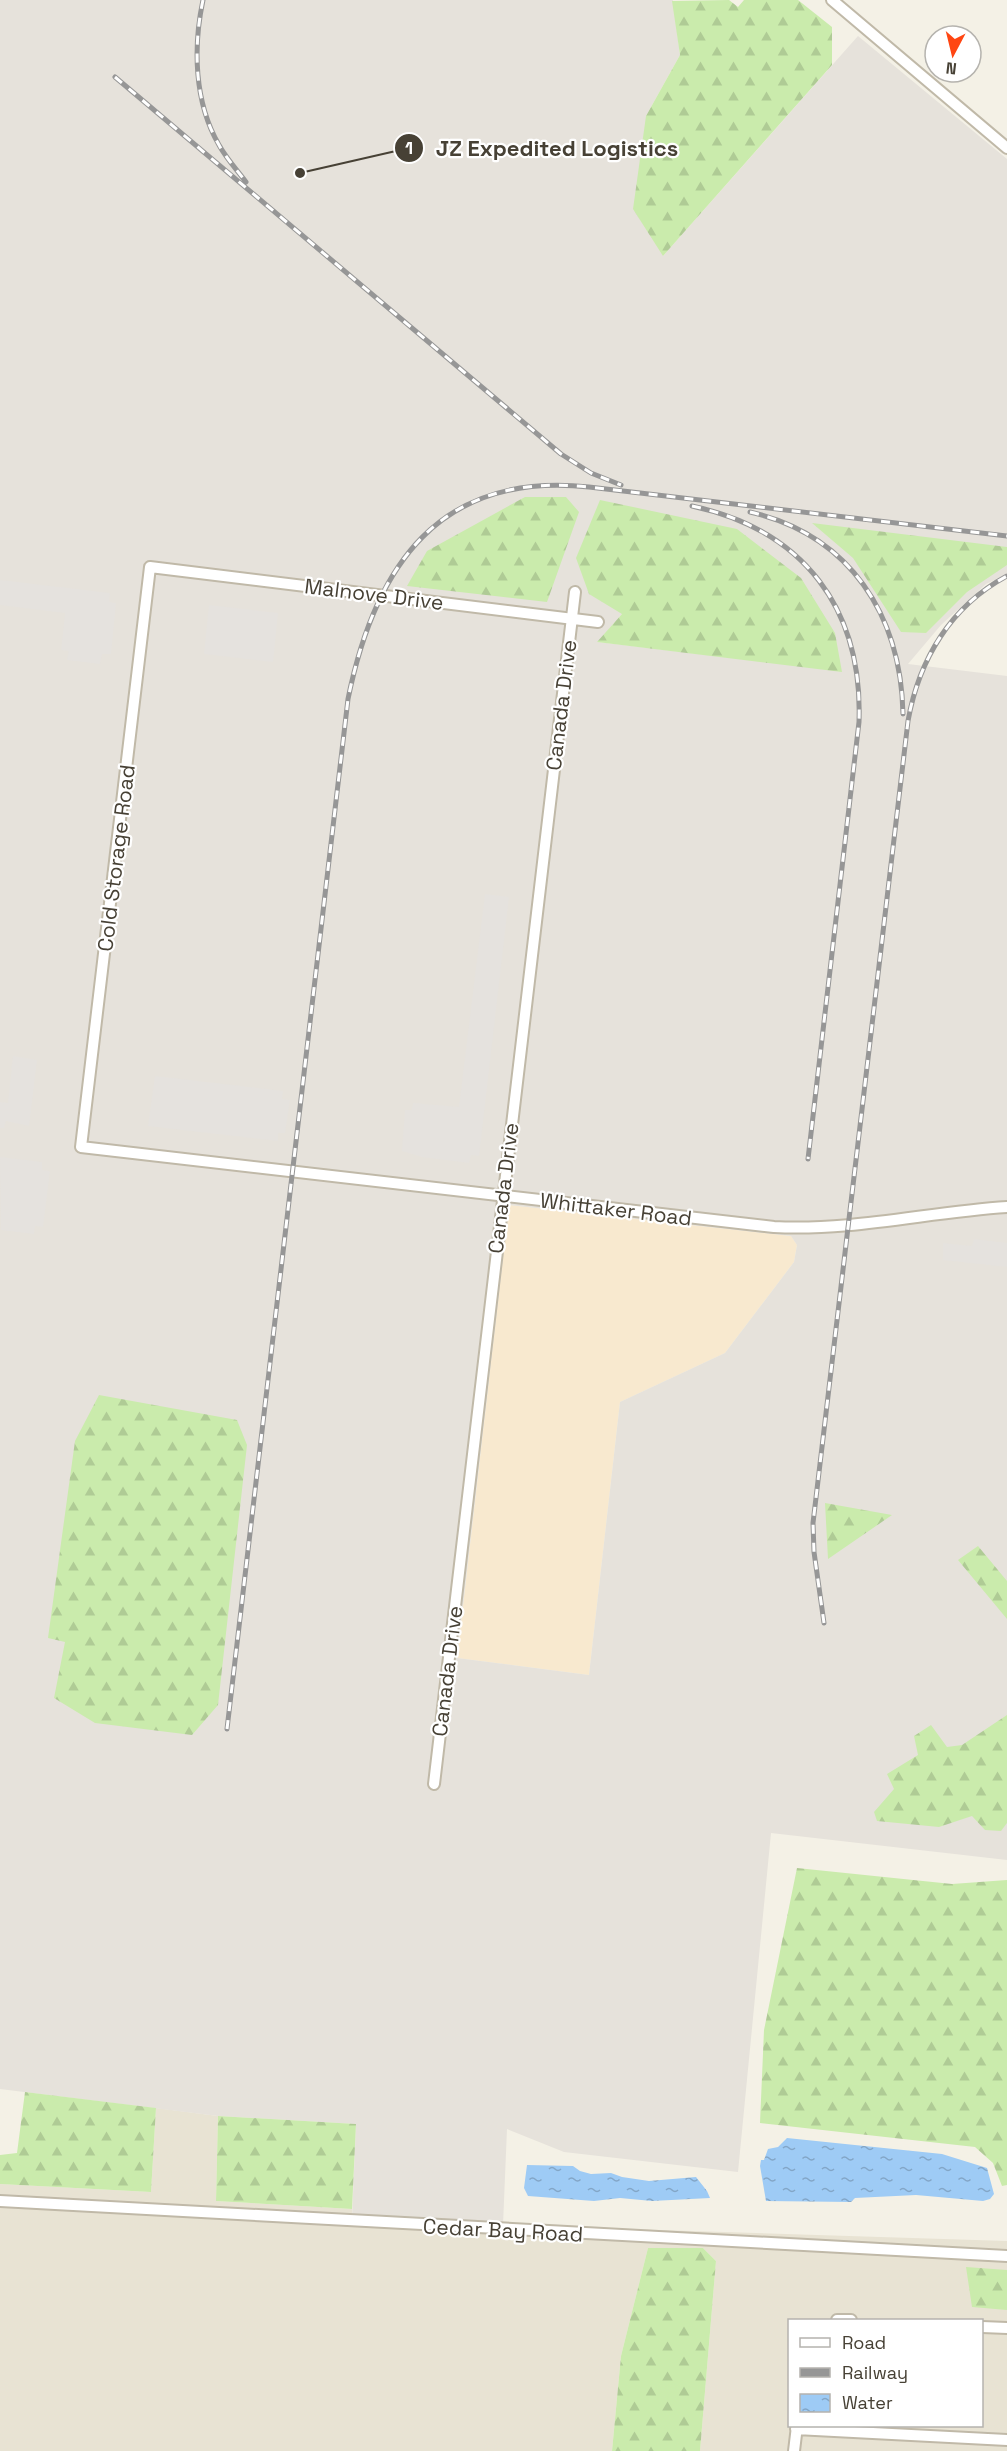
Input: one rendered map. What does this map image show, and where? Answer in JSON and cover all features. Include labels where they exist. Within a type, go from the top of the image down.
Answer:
[{"type":"street","points":[[832,0],[1007,148]]},
{"type":"street","name":"Malnove Drive","points":[[150,567],[598,621]]},
{"type":"street","name":"Cold Storage Road","points":[[81,1148],[150,567]]},
{"type":"street","name":"Canada Drive","points":[[434,1784],[575,592]]},
{"type":"street","name":"Whittaker Road","points":[[81,1148],[774,1227],[867,1225],[965,1210],[1007,1207]]},
{"type":"street","name":"Cedar Bay Road","points":[[0,2202],[1007,2256]]},
{"type":"street","points":[[983,2327],[1007,2328]]},
{"type":"street","points":[[794,2451],[797,2427],[1007,2440]]},
{"type":"shaded area","points":[[0,0],[673,0],[680,55],[646,116],[663,256],[858,36],[1007,159],[1007,574],[986,584],[941,625],[908,664],[1007,676],[1007,1860],[771,1833],[738,2172],[564,2152],[507,2129],[503,2225],[352,2218],[356,2124],[218,2116],[0,2089]],"holes":[[[622,614],[842,671],[598,642]],[[509,1205],[791,1236],[797,1245],[794,1262],[725,1353],[620,1402],[589,1675],[457,1658]]]},
{"type":"shaded area","points":[[0,580],[110,593],[109,602],[116,603],[111,654],[102,654],[100,664],[67,660],[69,651],[61,650],[65,613],[0,605]]},
{"type":"shaded area","points":[[209,605],[278,613],[273,662],[204,654]]},
{"type":"shaded area","points":[[485,894],[509,897],[479,1156],[471,1155],[469,1163],[422,1157],[402,1151],[405,1110],[412,1110],[413,1103],[459,1107]]},
{"type":"shaded area","points":[[13,1056],[37,1060],[29,1126],[6,1121],[4,1128],[0,1128],[0,1102],[8,1103]]},
{"type":"shaded area","points":[[155,1076],[283,1091],[282,1099],[290,1100],[285,1133],[278,1133],[278,1141],[148,1126]]},
{"type":"shaded area","points":[[0,1157],[42,1162],[42,1170],[50,1171],[43,1227],[35,1226],[34,1234],[1,1230]]},
{"type":"shaded area","points":[[509,1205],[791,1236],[797,1245],[794,1262],[725,1353],[620,1402],[589,1675],[457,1658]]},
{"type":"shaded area","points":[[974,1239],[1007,1243],[1007,1267],[943,1260],[943,1243],[972,1246]]},
{"type":"shaded area","points":[[156,2108],[218,2116],[216,2201],[352,2209],[352,2218],[1007,2241],[1007,2451],[700,2451],[716,2261],[703,2248],[648,2248],[621,2356],[612,2451],[0,2451],[0,2184],[151,2192]]},
{"type":"green space","points":[[729,0],[738,7],[744,0],[798,0],[832,27],[832,65],[663,256],[633,209],[646,116],[680,55],[672,1]]},
{"type":"green space","points":[[525,497],[566,497],[579,512],[547,602],[407,586],[427,551]]},
{"type":"green space","points":[[600,500],[737,529],[801,578],[835,633],[842,672],[597,642],[622,614],[589,594],[576,558]]},
{"type":"green space","points":[[812,523],[1007,547],[1007,565],[967,592],[926,633],[901,632],[853,558]]},
{"type":"green space","points":[[99,1395],[237,1420],[247,1445],[218,1705],[192,1735],[95,1723],[54,1698],[65,1642],[48,1638],[75,1441]]},
{"type":"green space","points":[[825,1503],[892,1515],[828,1559]]},
{"type":"green space","points":[[978,1546],[1007,1581],[1007,1619],[958,1560]]},
{"type":"green space","points":[[1007,1715],[1007,1823],[1001,1831],[985,1830],[972,1816],[939,1827],[877,1821],[874,1812],[894,1789],[887,1774],[918,1755],[914,1736],[931,1725],[947,1747],[962,1745]]},
{"type":"green space","points":[[797,1868],[952,1884],[1007,1880],[1007,2185],[1002,2186],[993,2163],[975,2147],[760,2123],[764,2030]]},
{"type":"green space","points":[[25,2092],[156,2108],[151,2192],[0,2184],[0,2155],[17,2153]]},
{"type":"green space","points":[[218,2116],[356,2124],[352,2209],[216,2201]]},
{"type":"green space","points":[[648,2248],[703,2248],[716,2261],[700,2451],[612,2451],[621,2356]]},
{"type":"green space","points":[[966,2267],[1007,2270],[1007,2310],[972,2307]]},
{"type":"water","points":[[787,2138],[942,2154],[987,2168],[994,2194],[990,2199],[983,2201],[916,2195],[855,2198],[851,2202],[766,2201],[761,2160],[764,2160],[768,2149],[778,2147]]},
{"type":"water","points":[[527,2165],[573,2166],[591,2174],[611,2173],[649,2181],[696,2177],[710,2198],[652,2201],[620,2198],[594,2201],[528,2196],[524,2188]]},
{"type":"railway","points":[[203,0],[197,55],[200,93],[211,128],[222,150],[246,182]]},
{"type":"railway","points":[[115,77],[561,454],[591,473],[621,485]]},
{"type":"railway","points":[[227,1729],[348,699],[360,651],[376,608],[397,569],[422,537],[454,512],[492,495],[537,486],[589,487],[1007,536]]},
{"type":"railway","points":[[692,506],[731,518],[766,534],[795,555],[819,581],[837,610],[850,644],[858,681],[859,722],[808,1159]]},
{"type":"railway","points":[[750,512],[785,523],[816,539],[842,560],[863,584],[880,613],[892,644],[900,678],[903,714]]},
{"type":"railway","points":[[824,1623],[814,1552],[813,1523],[908,721],[920,676],[941,636],[969,603],[987,588],[1007,576]]},
{"type":"place","name":"JZ Expedited Logistics","points":[[300,173]]}]
